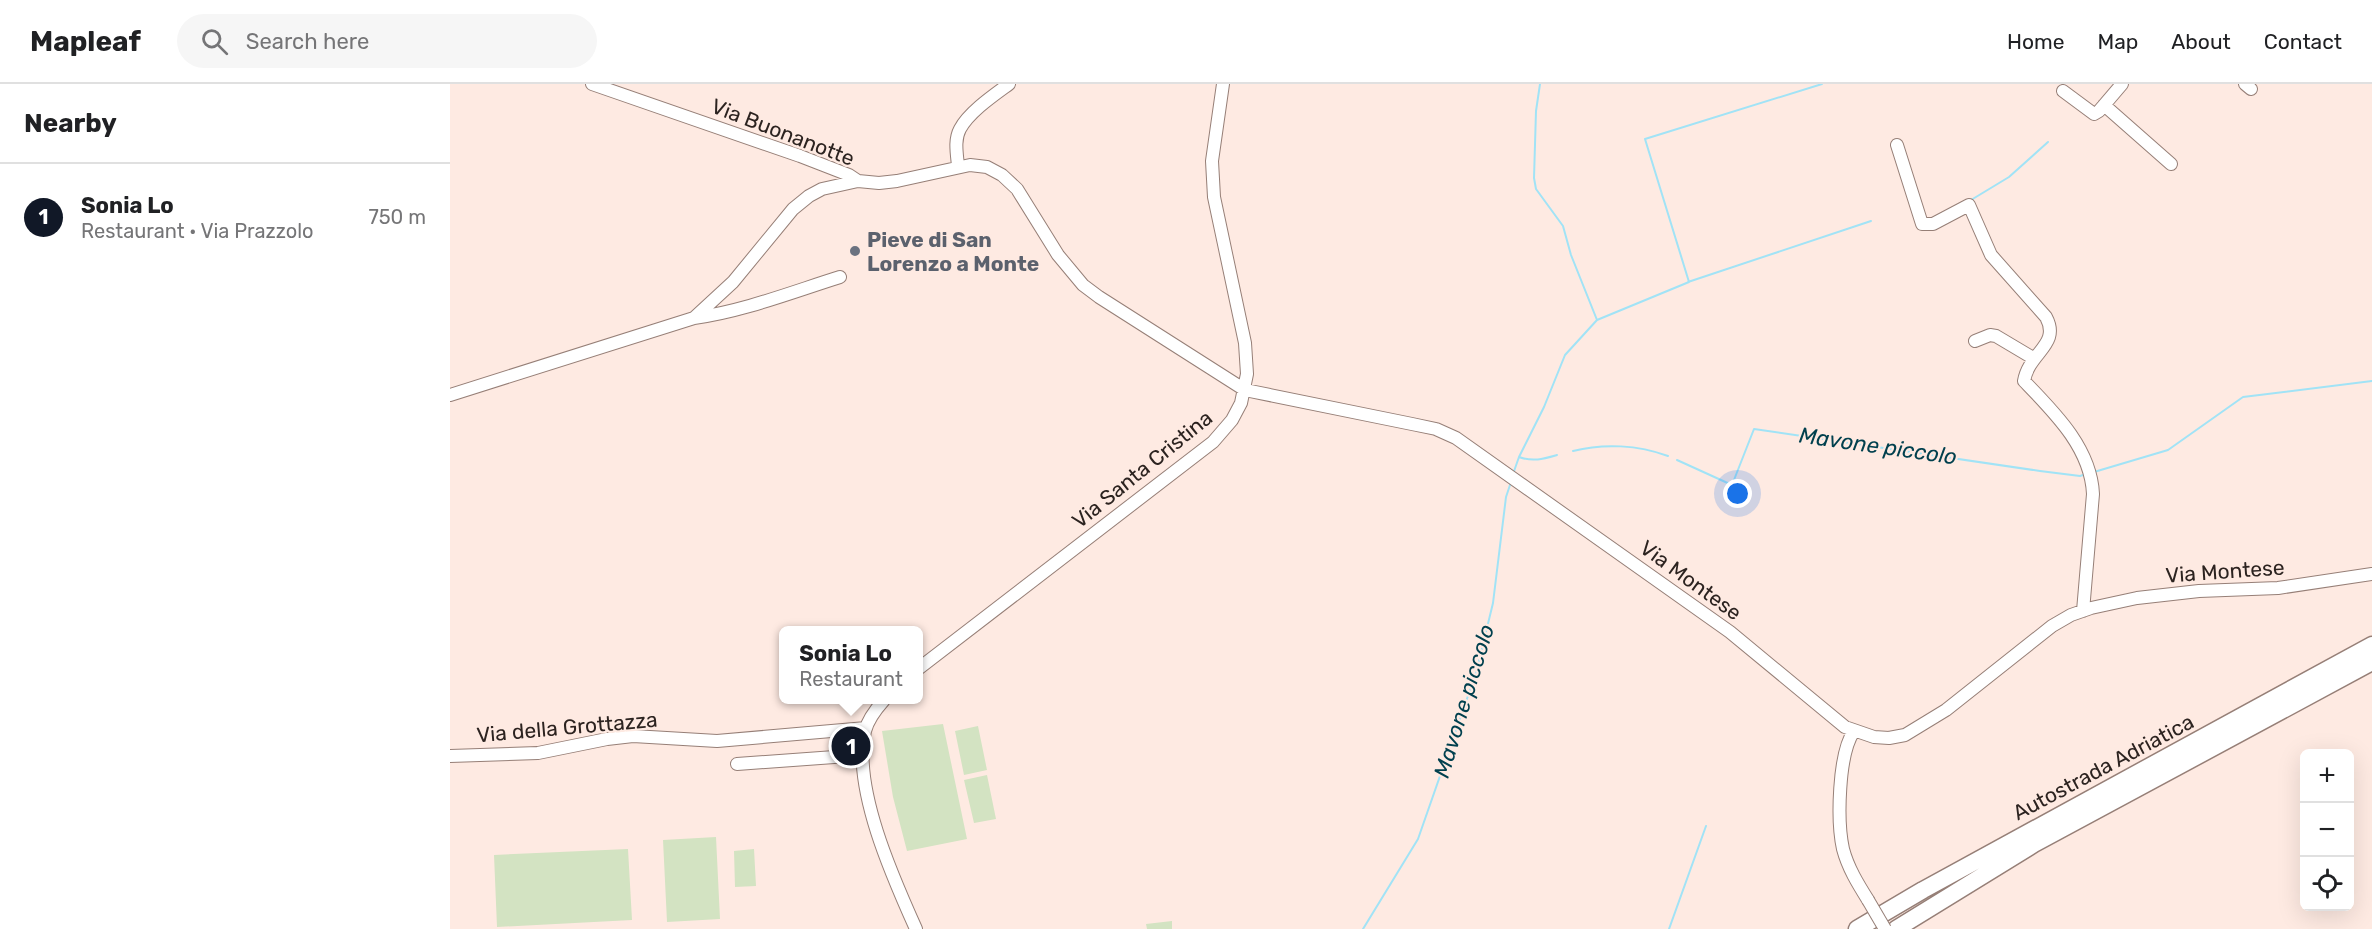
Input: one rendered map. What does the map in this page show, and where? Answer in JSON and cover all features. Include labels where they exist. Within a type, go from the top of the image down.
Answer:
[{"type":"highway","name":"Autostrada Adriatica","points":[[1857,929],[1923,890],[2372,645]]},
{"type":"highway","name":"Autostrada Adriatica","points":[[1896,929],[2034,844],[2372,662]]},
{"type":"street","name":"Via Buonanotte","points":[[592,84],[800,156],[849,175],[858,181]]},
{"type":"street","points":[[958,166],[956,145],[960,129],[984,102],[1009,84]]},
{"type":"street","name":"Via Santa Cristina","points":[[923,665],[1213,442],[1232,420],[1245,390],[1247,374],[1245,343],[1214,196],[1212,161],[1223,84]]},
{"type":"street","points":[[2063,91],[2094,114],[2122,84]]},
{"type":"street","points":[[2104,105],[2171,164]]},
{"type":"street","points":[[1897,145],[1922,224],[1933,224],[1969,205],[1991,255],[2046,316],[2051,327],[2049,340],[2033,358],[2025,372],[2024,381],[2062,420],[2092,478],[2093,494],[2083,611]]},
{"type":"street","points":[[694,318],[733,282],[801,202],[822,189],[858,181],[879,183],[897,181],[958,166],[987,167],[1002,175],[1017,189],[1059,255],[1083,285],[1245,390]]},
{"type":"street","points":[[450,395],[694,318],[738,310],[840,276]]},
{"type":"street","points":[[1975,341],[1990,335],[1996,336],[2033,358]]},
{"type":"street","name":"Via Montese","points":[[1245,390],[1436,429],[1456,438],[1730,632],[1845,727],[1874,737],[1889,738],[1905,735],[1926,724],[1983,682],[2052,626],[2083,611],[2137,598],[2199,591],[2278,588],[2372,574]]},
{"type":"street","points":[[880,704],[866,728],[862,755],[866,786],[878,835],[916,929]]},
{"type":"street","name":"Via della Grottazza","points":[[450,756],[538,753],[633,736],[717,741],[866,728]]},
{"type":"street","points":[[1854,731],[1848,740],[1842,759],[1840,819],[1843,849],[1852,874],[1885,929]]},
{"type":"street","points":[[737,764],[862,755]]},
{"type":"green space","points":[[943,724],[967,839],[907,851],[893,797],[882,731]]},
{"type":"green space","points":[[978,726],[987,770],[964,775],[955,731]]},
{"type":"green space","points":[[987,775],[996,819],[974,823],[964,780]]},
{"type":"green space","points":[[716,837],[720,919],[667,922],[663,840]]},
{"type":"green space","points":[[628,849],[632,920],[497,927],[494,855]]},
{"type":"green space","points":[[754,849],[756,886],[735,887],[734,851]]},
{"type":"green space","points":[[1172,921],[1172,929],[1147,929],[1146,924]]},
{"type":"waterway","name":"Mavone piccolo","points":[[1513,474],[1565,355],[1597,320],[1571,255],[1563,226],[1536,189],[1534,178],[1536,111],[1540,84]]},
{"type":"waterway","name":"Mavone piccolo","points":[[1597,320],[1689,282],[1645,139],[1822,84]]},
{"type":"waterway","name":"Mavone piccolo","points":[[1971,200],[2009,177],[2048,142]]},
{"type":"waterway","name":"Mavone piccolo","points":[[1688,282],[1871,221]]},
{"type":"waterway","name":"Mavone piccolo","points":[[2094,472],[2168,450],[2243,397],[2372,381]]},
{"type":"waterway","name":"Mavone piccolo","points":[[1677,460],[1732,485],[1754,429],[2040,471],[2080,476],[2086,474]]},
{"type":"waterway","name":"Mavone piccolo","points":[[1573,451],[1621,446],[1645,449],[1668,456]]},
{"type":"waterway","name":"Mavone piccolo","points":[[1519,457],[1533,460],[1557,455]]},
{"type":"waterway","name":"Mavone piccolo","points":[[1363,929],[1418,839],[1476,673],[1493,603],[1506,497],[1511,482]]},
{"type":"waterway","name":"Mavone piccolo","points":[[1669,929],[1706,826]]},
{"type":"place","name":"Pieve di San Lorenzo a Monte","points":[[855,251]]},
{"type":"place","name":"Sonia Lo","points":[[851,746]]}]
